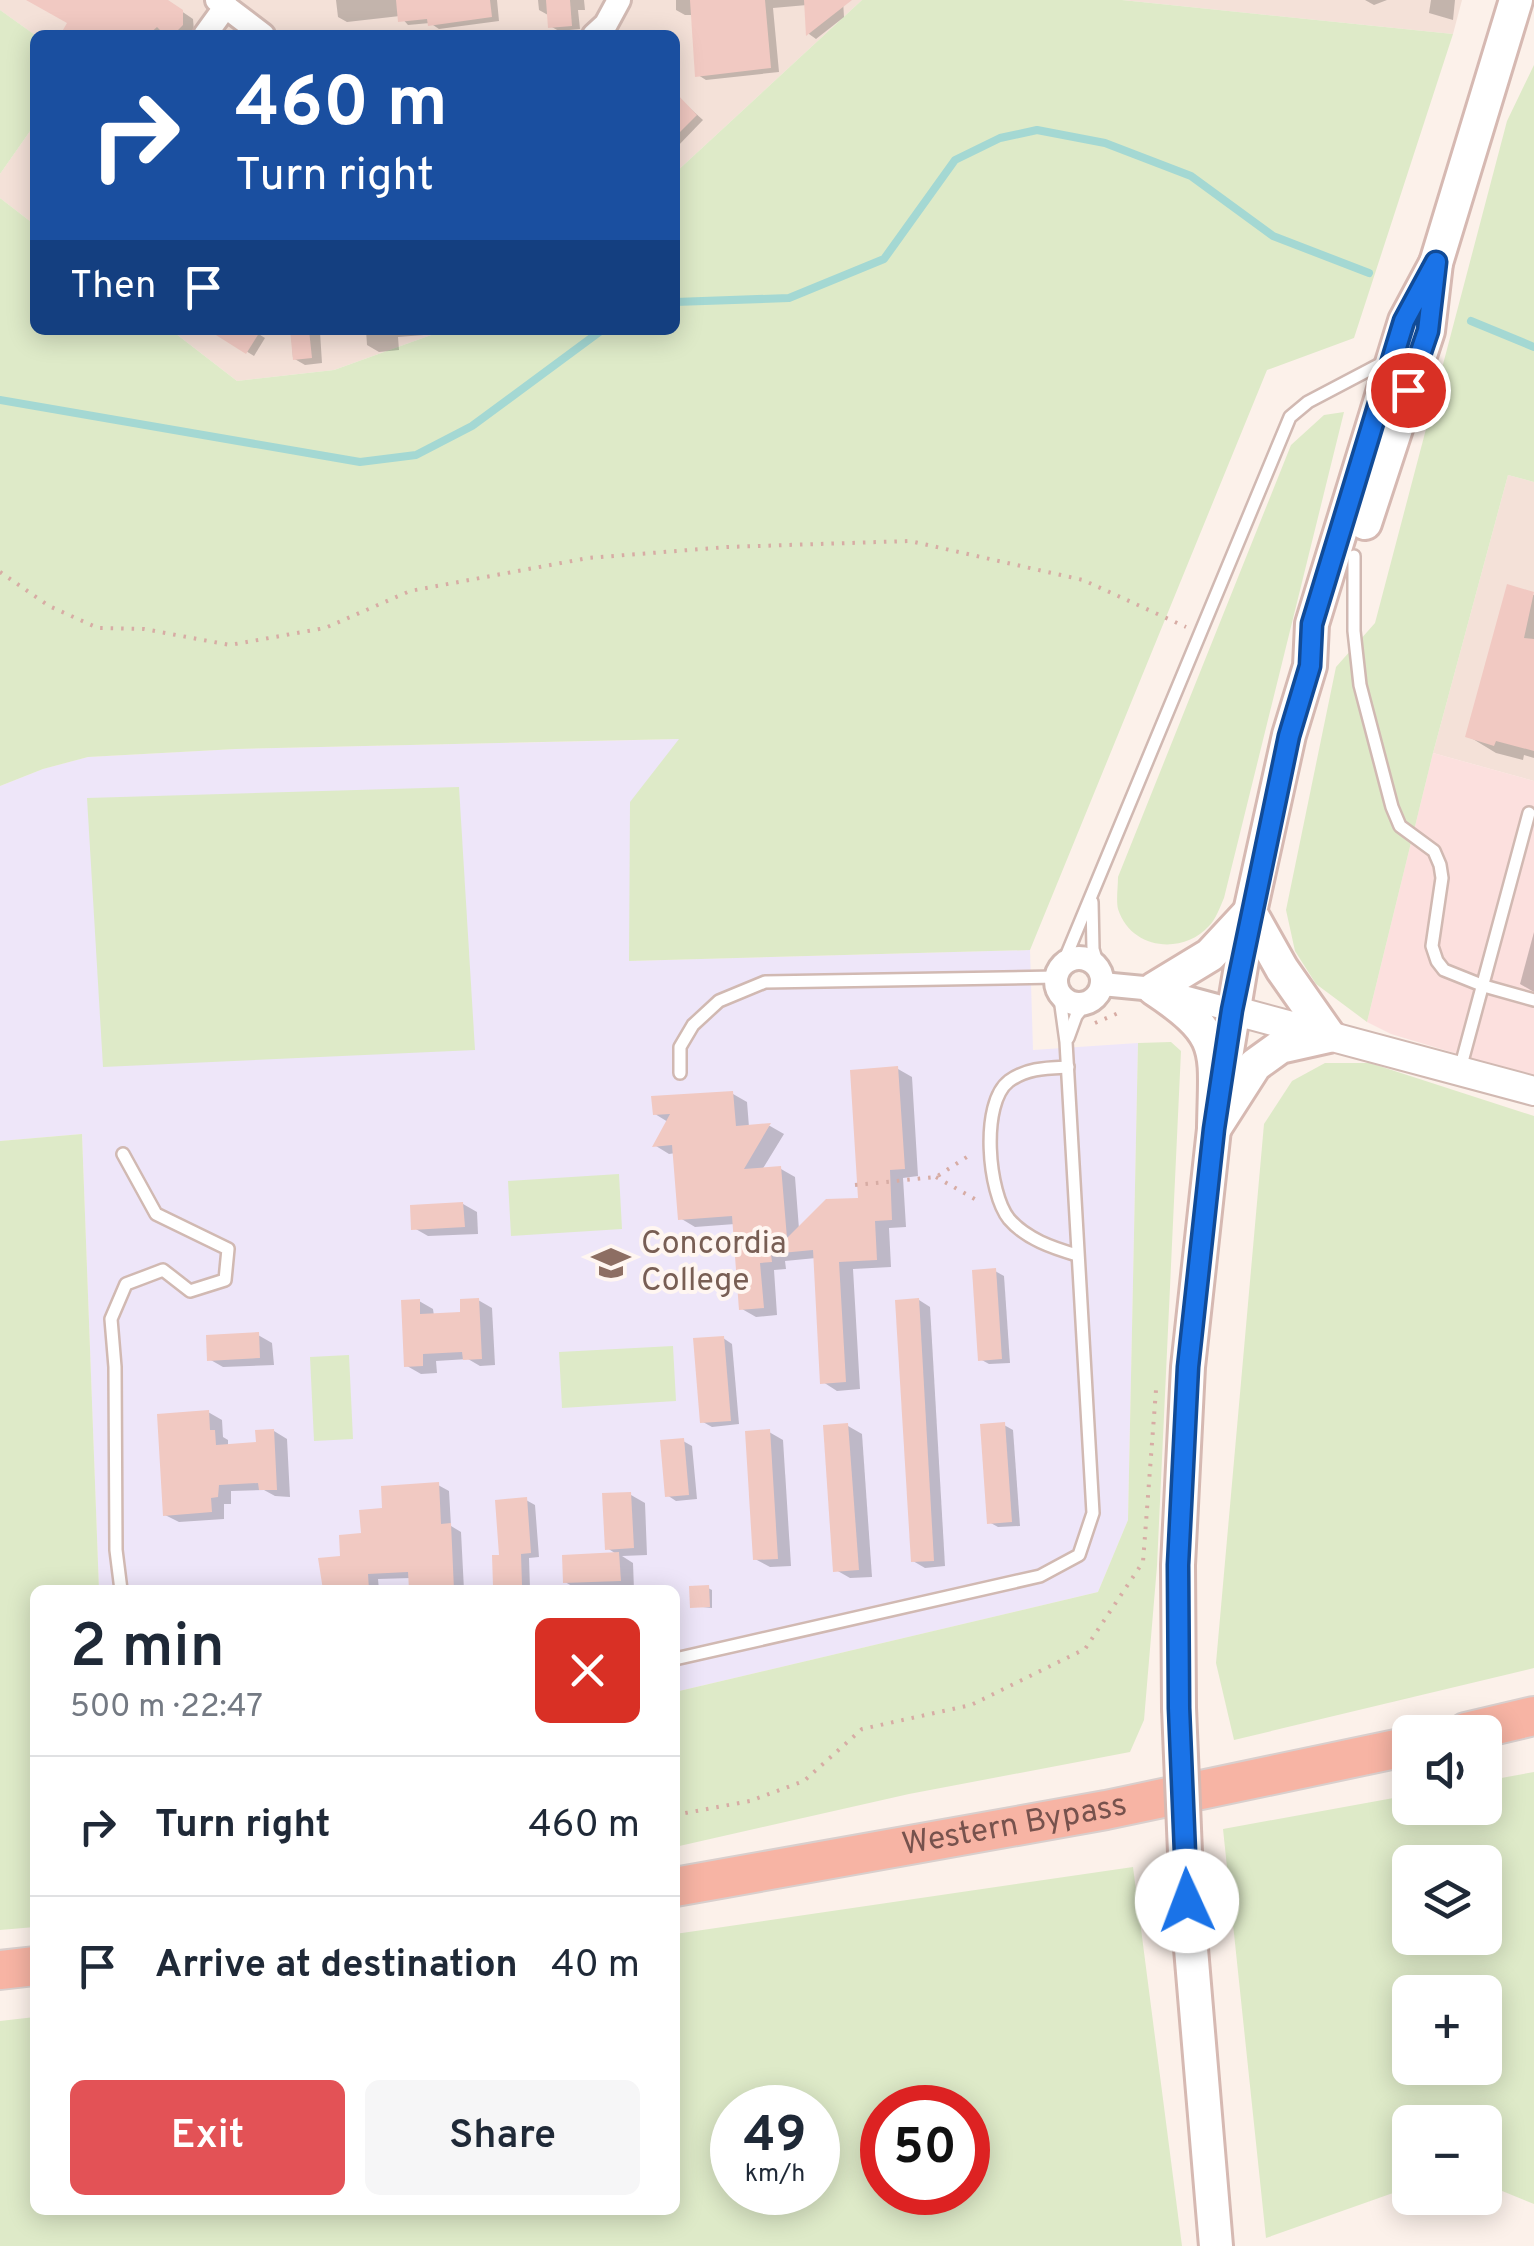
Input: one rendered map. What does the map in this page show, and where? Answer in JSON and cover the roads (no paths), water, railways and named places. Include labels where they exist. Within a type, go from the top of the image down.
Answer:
[{"type":"highway","points":[[1502,1724],[1534,1716]]},
{"type":"highway","name":"Western Bypass","points":[[680,1886],[1106,1810],[1392,1750]]},
{"type":"highway","points":[[0,1970],[30,1967]]},
{"type":"main road","points":[[1310,666],[1332,633],[1428,331],[1436,262],[1516,0]]},
{"type":"main road","points":[[1216,2246],[1187,1901],[1178,1565],[1188,1367],[1214,1129],[1250,912],[1289,736],[1310,666],[1312,624],[1404,321],[1436,262]]},
{"type":"main road","points":[[1214,1129],[1210,1038],[1188,1012],[1154,989],[1210,955],[1250,912]]},
{"type":"main road","points":[[1214,1129],[1255,1065],[1280,1047],[1330,1036],[1282,969],[1250,912]]},
{"type":"street","points":[[599,30],[619,0]]},
{"type":"street","points":[[208,30],[222,3],[256,30]]},
{"type":"street","points":[[1096,985],[1082,958],[1067,961],[1059,978],[1074,1003],[1096,985],[1154,989],[1534,1092]]},
{"type":"lane","points":[[680,1659],[1040,1576],[1078,1555],[1092,1513],[1068,1067],[1059,978],[1290,417],[1308,402],[1392,358]]},
{"type":"lane","points":[[1354,556],[1354,631],[1360,684],[1392,806],[1400,826],[1434,852],[1440,864],[1442,878],[1432,946],[1437,962],[1444,970],[1484,986],[1534,1000]]},
{"type":"lane","points":[[1460,1071],[1529,813]]},
{"type":"lane","points":[[1066,1042],[1076,1016],[1096,985],[1092,898]]},
{"type":"lane","points":[[680,1073],[680,1047],[693,1025],[718,1001],[766,982],[1059,978]]},
{"type":"lane","points":[[1068,1067],[1030,1070],[1006,1083],[994,1104],[990,1142],[997,1193],[1008,1218],[1050,1247],[1076,1254]]},
{"type":"lane","points":[[120,1585],[116,1550],[111,1319],[126,1284],[163,1270],[190,1291],[225,1280],[228,1249],[156,1214],[123,1154]]},
{"type":"waterway","points":[[680,302],[789,298],[884,259],[955,160],[1000,138],[1037,130],[1105,143],[1191,176],[1273,236],[1369,273]]},
{"type":"waterway","points":[[1471,321],[1534,347]]},
{"type":"waterway","points":[[0,400],[360,462],[416,455],[472,426],[595,335]]},
{"type":"place","name":"Concordia College","points":[[611,1263]]}]
